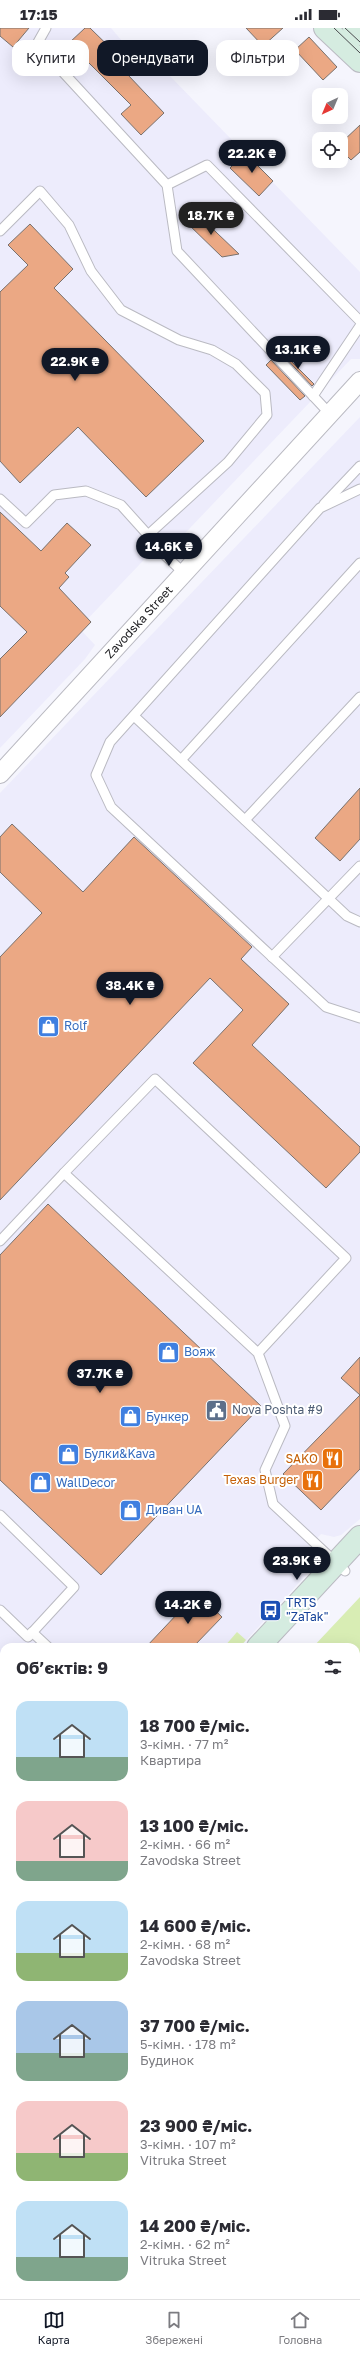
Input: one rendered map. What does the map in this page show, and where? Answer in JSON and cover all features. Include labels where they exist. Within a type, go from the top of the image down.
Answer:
[{"type":"main road","points":[[325,28],[360,61]]},
{"type":"main road","points":[[354,28],[360,34]]},
{"type":"main road","points":[[278,1643],[360,1543]]},
{"type":"main road","points":[[262,1643],[340,1567]]},
{"type":"street","name":"Zavodska Street","points":[[0,774],[360,381]]},
{"type":"lane","points":[[46,28],[37,44],[167,185],[177,251],[330,414]]},
{"type":"lane","points":[[167,185],[207,166],[360,321]]},
{"type":"lane","points":[[0,231],[40,191],[69,225],[91,271],[121,310],[179,340],[212,350],[236,364],[265,393],[267,416],[228,462],[148,535]]},
{"type":"lane","points":[[313,396],[360,326]]},
{"type":"lane","points":[[360,466],[320,508],[110,742],[96,775],[111,807],[326,1007],[360,1018]]},
{"type":"lane","points":[[320,508],[360,490]]},
{"type":"lane","points":[[0,499],[26,523],[54,495],[86,491],[121,505],[148,535],[157,548],[184,573]]},
{"type":"lane","points":[[181,760],[360,563]]},
{"type":"lane","points":[[245,820],[360,697]]},
{"type":"lane","points":[[134,716],[347,916],[360,922]]},
{"type":"lane","points":[[272,957],[360,866]]},
{"type":"lane","points":[[0,1241],[155,1079],[346,1258],[258,1353]]},
{"type":"lane","points":[[64,1173],[258,1353],[285,1426],[265,1470],[273,1504],[340,1567]]},
{"type":"lane","points":[[0,1515],[74,1587],[28,1637],[0,1610]]},
{"type":"lane","points":[[32,1632],[44,1643]]},
{"type":"shaded area","points":[[0,28],[111,28],[121,40],[97,40],[97,76],[170,76],[360,272],[360,359],[351,359],[170,549],[159,544],[79,628],[95,645],[85,659],[0,748]]},
{"type":"shaded area","points":[[360,417],[360,1519],[341,1535],[334,1537],[321,1534],[307,1549],[310,1564],[307,1574],[244,1643],[0,1643],[0,793]]},
{"type":"green space","points":[[360,1597],[360,1643],[317,1643]]},
{"type":"green space","points":[[237,1632],[246,1640],[243,1643],[227,1643]]},
{"type":"building","points":[[0,28],[29,28],[19,40],[12,40],[12,46],[0,36]]},
{"type":"building","points":[[85,28],[90,28],[102,40],[97,40],[97,71],[89,63],[89,40],[72,40]]},
{"type":"building","points":[[246,28],[283,28],[270,40],[257,40]]},
{"type":"building","points":[[309,37],[337,67],[323,80],[299,54],[299,46]]},
{"type":"building","points":[[102,76],[129,76],[164,113],[141,135],[121,114],[131,105]]},
{"type":"building","points":[[360,125],[360,152],[351,160],[348,157],[348,136]]},
{"type":"building","points":[[245,153],[273,181],[259,196],[230,168]]},
{"type":"building","points":[[195,212],[239,254],[222,257],[186,222]]},
{"type":"building","points":[[30,224],[73,269],[54,288],[204,441],[146,497],[78,427],[20,483],[0,461],[0,292],[28,265],[8,245]]},
{"type":"building","points":[[280,350],[314,384],[312,386],[279,351]]},
{"type":"building","points":[[271,360],[305,396],[300,400],[266,365]]},
{"type":"building","points":[[0,512],[41,551],[67,523],[91,545],[65,573],[69,577],[59,588],[91,622],[0,717],[0,659],[27,632],[0,606]]},
{"type":"building","points":[[360,788],[360,839],[340,861],[315,838]]},
{"type":"building","points":[[12,824],[83,892],[134,837],[252,947],[241,959],[289,1004],[252,1045],[360,1147],[360,1152],[326,1188],[193,1063],[243,1010],[210,978],[0,1200],[0,957],[42,913],[0,872],[0,837]]},
{"type":"building","points":[[48,1204],[261,1406],[101,1575],[0,1480],[0,1255]]},
{"type":"building","points":[[360,1357],[360,1395],[341,1378]]},
{"type":"building","points":[[360,1395],[360,1469],[321,1510],[283,1474]]},
{"type":"building","points":[[197,1593],[222,1617],[197,1643],[150,1643]]},
{"type":"tram line","points":[[334,28],[360,53]]},
{"type":"tram line","points":[[345,28],[360,42]]},
{"type":"place","name":"Rolf","points":[[48,1026]]},
{"type":"place","name":"Вояж","points":[[168,1352]]},
{"type":"place","name":"Nova Poshta #9","points":[[216,1410]]},
{"type":"place","name":"Бункер","points":[[130,1417]]},
{"type":"place","name":"Булки&Kava","points":[[69,1454]]},
{"type":"place","name":"SAKO","points":[[333,1459]]},
{"type":"place","name":"Texas Burger","points":[[313,1480]]},
{"type":"place","name":"WallDecor","points":[[41,1483]]},
{"type":"place","name":"Диван UA","points":[[130,1510]]},
{"type":"place","name":"TRTS \"ZaTak\"","points":[[270,1610]]}]
